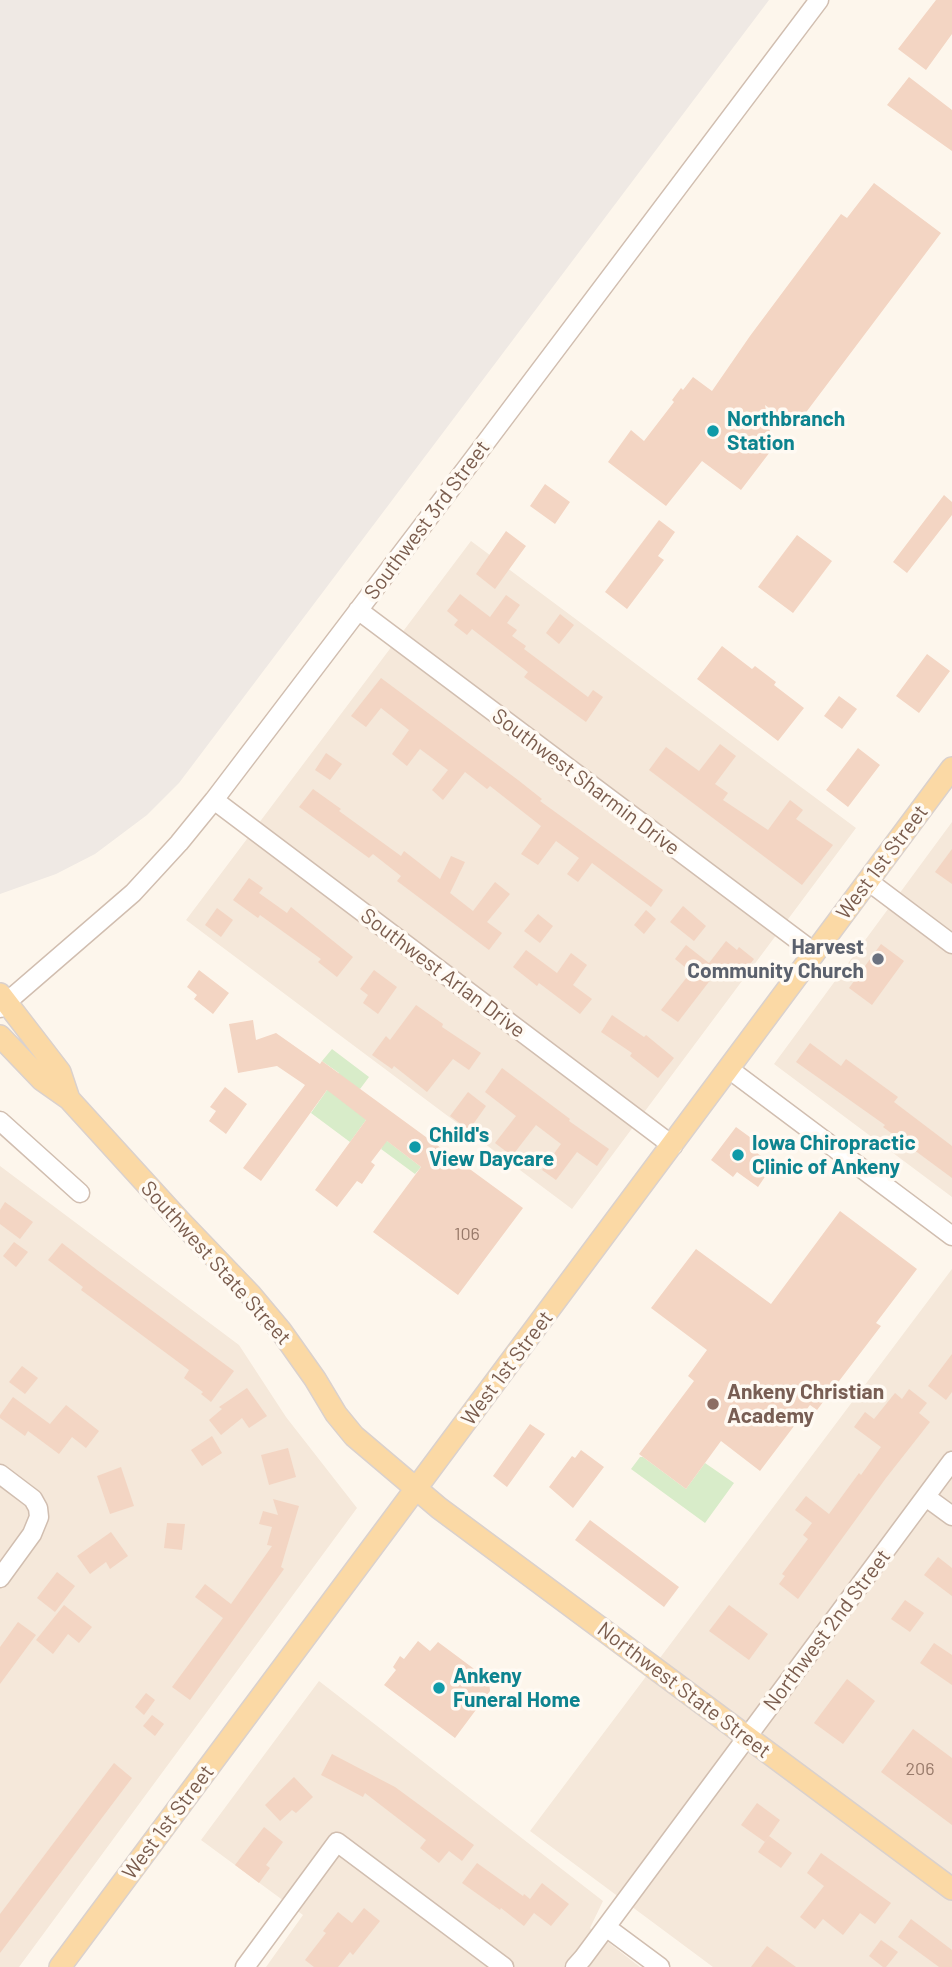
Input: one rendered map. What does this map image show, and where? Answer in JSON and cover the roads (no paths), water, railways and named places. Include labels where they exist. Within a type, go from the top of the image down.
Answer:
[{"type":"main road","name":"West 1st Street","points":[[60,1967],[952,768]]},
{"type":"main road","name":"Southwest State Street","points":[[2,1002],[60,1072],[69,1099]]},
{"type":"main road","name":"Southwest State Street","points":[[0,1035],[42,1080],[69,1099],[250,1294],[281,1331],[336,1414],[354,1436],[416,1490]]},
{"type":"main road","name":"Northwest State Street","points":[[416,1490],[952,1889]]},
{"type":"street","name":"Southwest 3rd Street","points":[[2,1002],[133,893],[179,843],[819,0]]},
{"type":"street","name":"Southwest Sharmin Drive","points":[[358,610],[815,953]]},
{"type":"street","name":"Southwest Arlan Drive","points":[[214,800],[673,1146]]},
{"type":"street","points":[[868,881],[952,944]]},
{"type":"street","points":[[729,1069],[952,1236]]},
{"type":"street","points":[[0,1121],[80,1193]]},
{"type":"street","name":"Northwest 2nd Street","points":[[575,1967],[952,1461]]},
{"type":"street","points":[[0,1474],[33,1499],[39,1517],[32,1534],[0,1578]]},
{"type":"street","points":[[926,1497],[952,1516]]},
{"type":"street","points":[[245,1967],[337,1842],[504,1967]]},
{"type":"street","points":[[606,1927],[660,1967]]},
{"type":"place","name":"Northbranch Station","points":[[713,431]]},
{"type":"place","name":"Harvest Community Church","points":[[878,959]]},
{"type":"place","name":"Child's View Daycare","points":[[415,1147]]},
{"type":"place","name":"Iowa Chiropractic Clinic of Ankeny","points":[[738,1155]]},
{"type":"place","name":"Ankeny Christian Academy","points":[[713,1404]]},
{"type":"place","name":"Ankeny Funeral Home","points":[[439,1688]]}]
